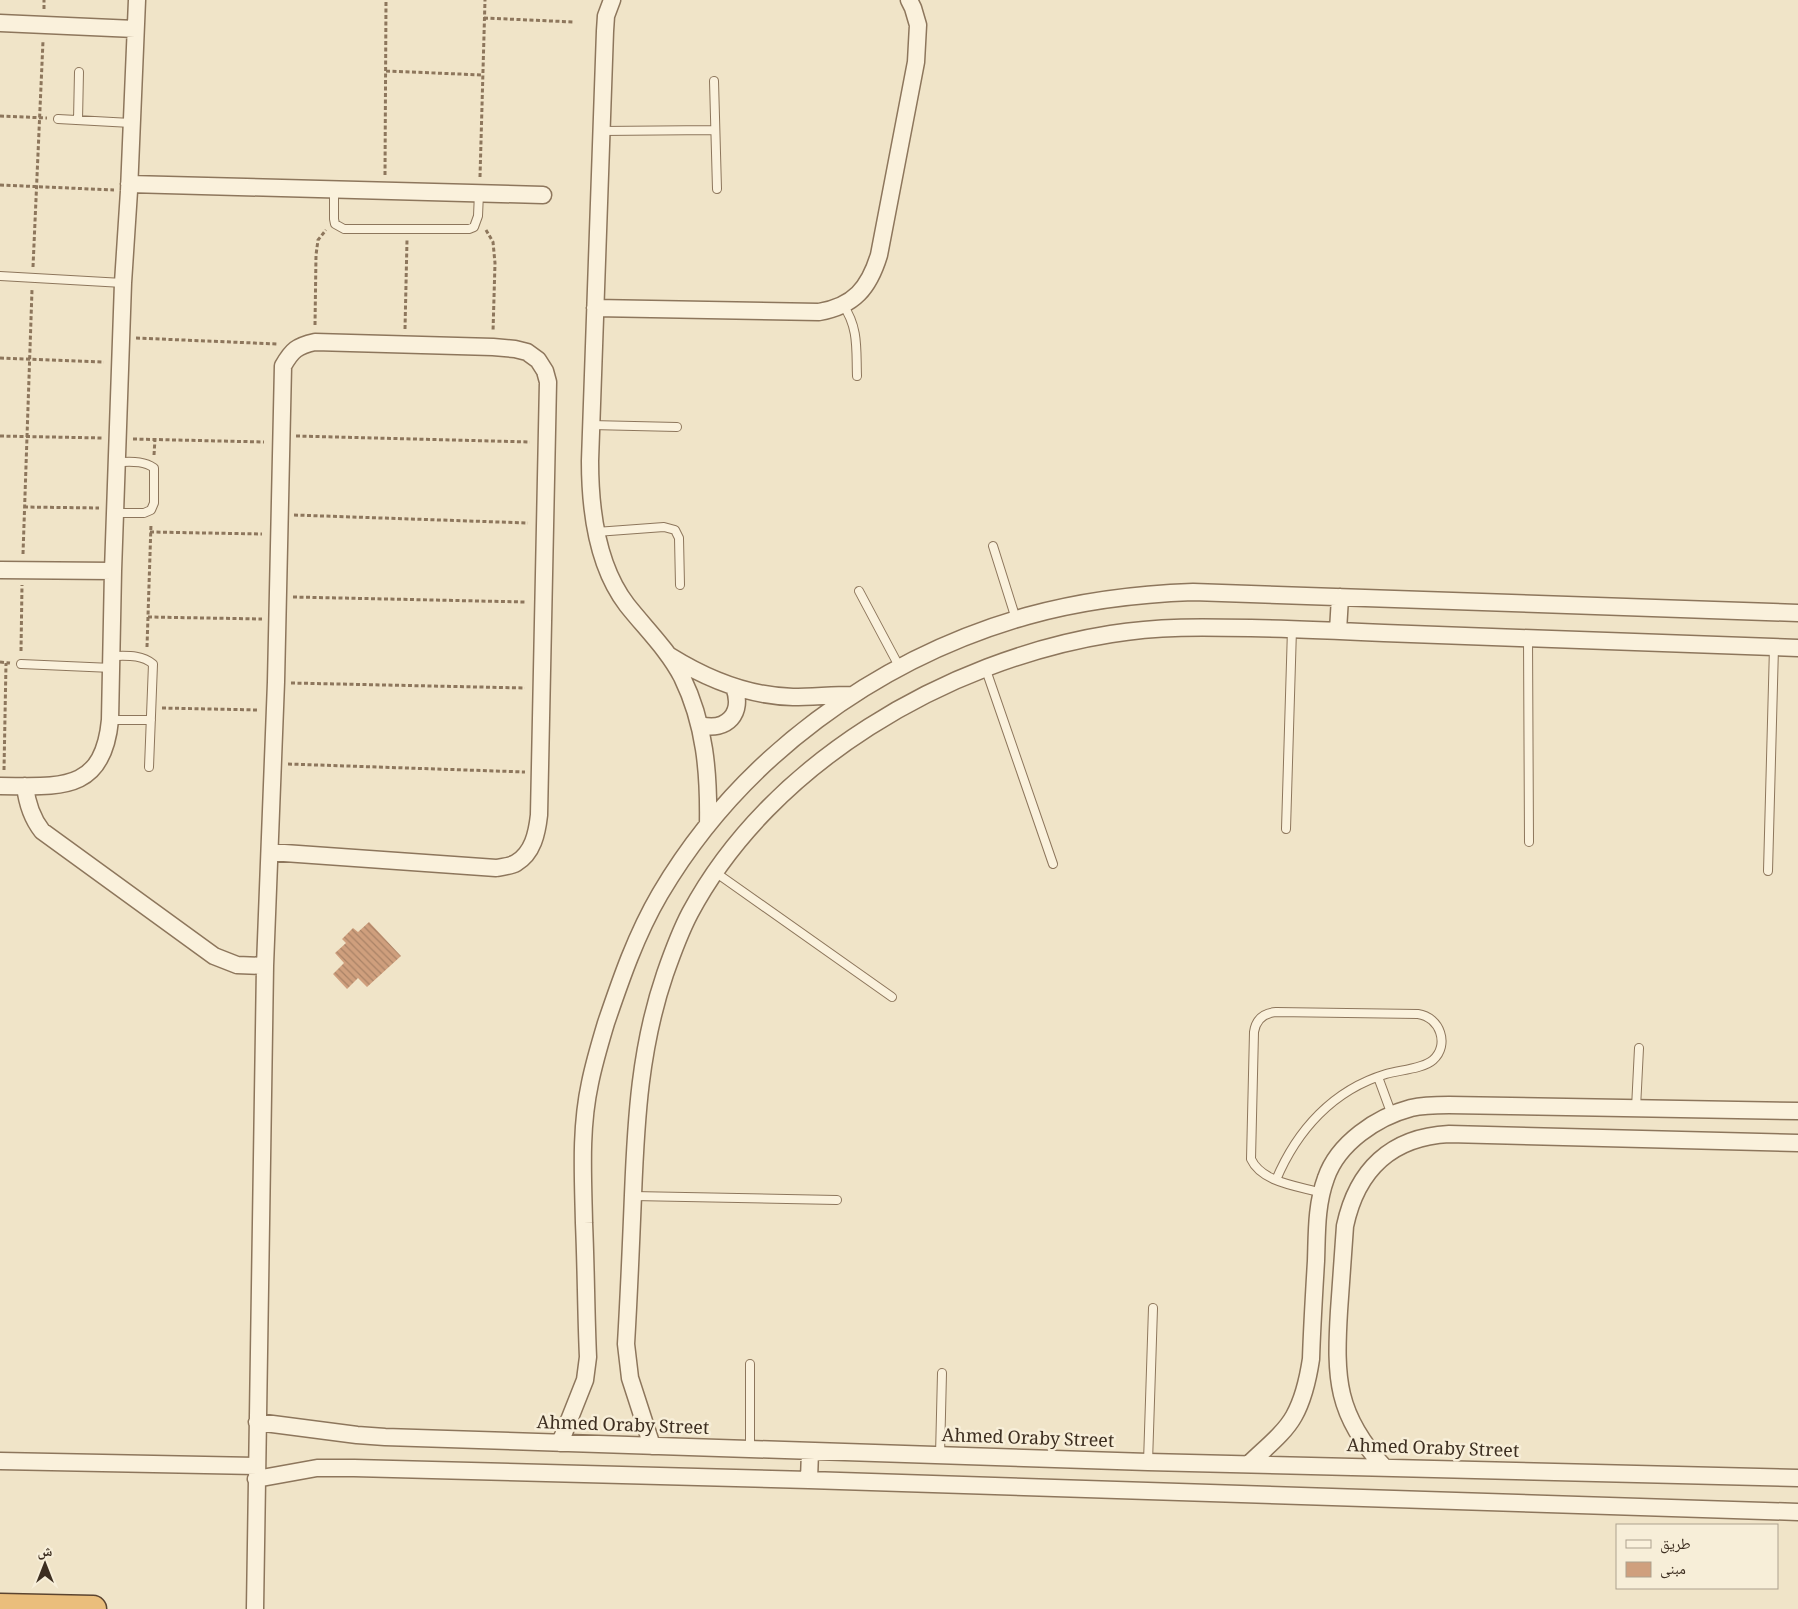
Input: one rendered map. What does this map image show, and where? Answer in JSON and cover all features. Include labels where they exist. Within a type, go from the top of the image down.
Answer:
[{"type":"highway","points":[[0,1607],[93,1609]]},
{"type":"street","points":[[2,786],[58,786],[76,781],[90,771],[102,756],[108,738],[123,282],[132,123],[136,0]]},
{"type":"street","points":[[612,0],[606,16],[604,31],[590,489],[592,514],[601,552],[612,578],[626,603],[668,655],[682,677],[692,701],[700,725],[707,766],[709,791],[708,825]]},
{"type":"street","points":[[595,308],[819,312],[843,305],[863,290],[870,280],[879,256],[916,62],[918,25],[909,0]]},
{"type":"street","points":[[0,23],[135,29]]},
{"type":"street","points":[[129,187],[543,195]]},
{"type":"street","points":[[255,1609],[266,966],[273,764],[276,682],[283,366],[290,353],[308,343],[493,347],[527,352],[538,360],[545,371],[548,382],[545,602],[539,815],[536,837],[528,851],[515,864],[496,868],[270,852]]},
{"type":"street","points":[[0,570],[113,571]]},
{"type":"street","points":[[560,1443],[588,1368],[583,1145],[585,1114],[596,1054],[619,983],[643,927],[659,896],[680,861],[708,825],[730,798],[759,769],[851,695],[954,641],[1016,619],[1109,598],[1151,594],[1193,592],[1798,613]]},
{"type":"street","points":[[1338,631],[1340,597]]},
{"type":"street","points":[[652,1446],[630,1378],[626,1344],[637,1109],[647,1041],[655,1008],[665,974],[690,913],[716,872],[744,836],[770,808],[840,747],[902,706],[934,689],[985,667],[1037,650],[1114,633],[1193,627],[1292,629],[1798,648]]},
{"type":"street","points":[[668,655],[700,673],[734,687],[792,697],[851,695]]},
{"type":"street","points":[[700,725],[717,727],[732,718],[738,703],[734,687]]},
{"type":"street","points":[[25,786],[26,799],[30,811],[42,831],[214,956],[237,965],[266,966]]},
{"type":"street","points":[[1249,1464],[1283,1431],[1294,1417],[1308,1379],[1311,1360],[1318,1209],[1326,1177],[1332,1164],[1361,1133],[1392,1115],[1411,1108],[1449,1104],[1798,1111]]},
{"type":"street","points":[[1384,1467],[1366,1445],[1351,1420],[1340,1387],[1336,1354],[1344,1226],[1349,1207],[1363,1179],[1384,1155],[1408,1141],[1449,1134],[1798,1143]]},
{"type":"street","name":"Ahmed Oraby Street","points":[[257,1422],[357,1435],[560,1443],[1148,1462],[1798,1478]]},
{"type":"street","points":[[809,1480],[810,1451]]},
{"type":"street","points":[[0,1461],[256,1473],[334,1468],[809,1480],[1798,1512]]},
{"type":"lane","points":[[78,120],[79,72]]},
{"type":"lane","points":[[714,81],[717,189]]},
{"type":"lane","points":[[58,119],[132,123]]},
{"type":"lane","points":[[601,131],[715,130]]},
{"type":"lane","points":[[334,190],[335,224],[344,229],[469,229],[477,222],[479,193]]},
{"type":"lane","points":[[0,276],[123,282]]},
{"type":"lane","points":[[843,305],[851,317],[855,331],[857,376]]},
{"type":"lane","points":[[592,425],[677,427]]},
{"type":"lane","points":[[115,511],[144,513],[151,510],[154,503],[154,468],[142,462],[117,462]]},
{"type":"lane","points":[[596,532],[664,527],[675,530],[679,538],[680,585]]},
{"type":"lane","points":[[993,546],[1016,619]]},
{"type":"lane","points":[[859,591],[900,668]]},
{"type":"lane","points":[[1286,829],[1292,629]]},
{"type":"lane","points":[[1528,638],[1529,842]]},
{"type":"lane","points":[[1768,871],[1774,647]]},
{"type":"lane","points":[[21,664],[112,662],[139,656],[147,659],[153,664],[149,768]]},
{"type":"lane","points":[[985,667],[1054,864]]},
{"type":"lane","points":[[110,720],[151,720]]},
{"type":"lane","points":[[716,872],[892,997]]},
{"type":"lane","points":[[1276,1180],[1293,1145],[1318,1114],[1349,1090],[1378,1078],[1424,1065],[1435,1058],[1440,1047],[1440,1036],[1434,1020],[1418,1014],[1276,1012],[1261,1017],[1254,1032],[1251,1159],[1258,1170],[1276,1180],[1322,1193]]},
{"type":"lane","points":[[1636,1108],[1638,1048]]},
{"type":"lane","points":[[1378,1078],[1392,1115]]},
{"type":"lane","points":[[633,1196],[837,1200]]},
{"type":"lane","points":[[1148,1462],[1153,1308]]},
{"type":"lane","points":[[750,1364],[750,1449]]},
{"type":"lane","points":[[940,1455],[942,1373]]},
{"type":"path","points":[[21,664],[24,507],[44,0]]},
{"type":"path","points":[[385,191],[386,0]]},
{"type":"path","points":[[479,193],[485,0]]},
{"type":"path","points":[[484,18],[574,22]]},
{"type":"path","points":[[386,71],[483,76]]},
{"type":"path","points":[[0,116],[58,119]]},
{"type":"path","points":[[0,185],[129,187]]},
{"type":"path","points":[[477,222],[485,228],[493,242],[495,263],[493,347]]},
{"type":"path","points":[[121,337],[308,343],[318,240],[325,230],[335,224]]},
{"type":"path","points":[[405,344],[407,229]]},
{"type":"path","points":[[0,358],[120,363]]},
{"type":"path","points":[[0,436],[118,439],[548,442]]},
{"type":"path","points":[[24,507],[115,511]]},
{"type":"path","points":[[147,659],[151,510]]},
{"type":"path","points":[[279,514],[546,524]]},
{"type":"path","points":[[150,532],[279,535]]},
{"type":"path","points":[[277,597],[545,602]]},
{"type":"path","points":[[148,617],[276,619]]},
{"type":"path","points":[[2,786],[6,663]]},
{"type":"path","points":[[276,682],[542,689]]},
{"type":"path","points":[[151,708],[275,711]]},
{"type":"path","points":[[273,764],[540,772]]},
{"type":"building","points":[[369,922],[401,956],[367,987],[358,978],[347,989],[333,974],[344,963],[335,953],[346,943],[342,939],[353,928],[358,932]]}]
